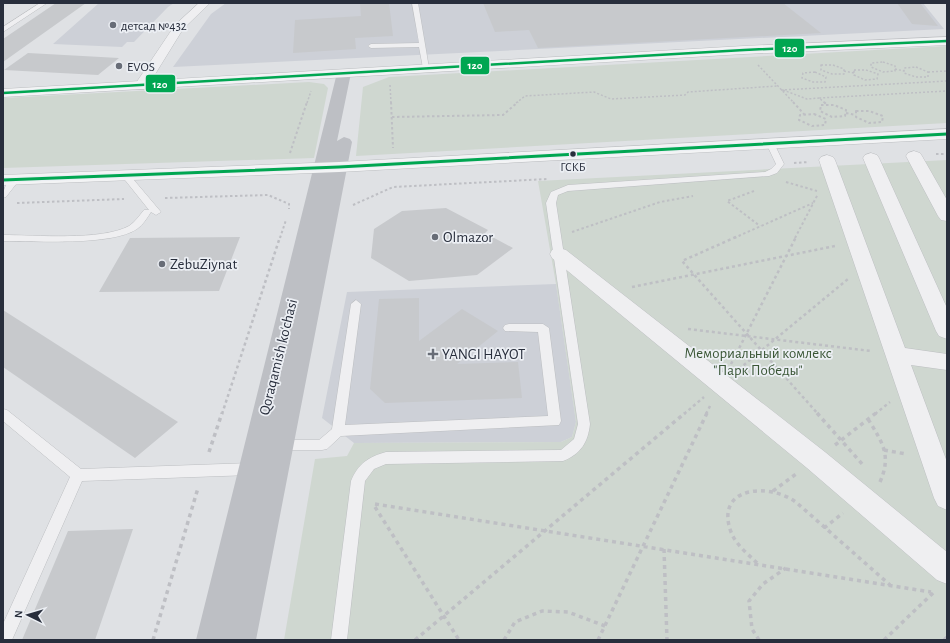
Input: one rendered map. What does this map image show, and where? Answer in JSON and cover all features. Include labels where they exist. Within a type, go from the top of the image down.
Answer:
[{"type":"main road","points":[[3,93],[744,50],[947,41]]},
{"type":"main road","name":"Qoraqamish ko'chasi","points":[[240,640],[281,445],[331,167],[350,73]]},
{"type":"main road","points":[[9,179],[331,167],[947,134]]},
{"type":"main road","name":"Qoraqamish ko'chasi","points":[[212,640],[254,458],[331,167]]},
{"type":"street","points":[[141,86],[179,27],[205,3]]},
{"type":"street","points":[[914,156],[947,216]]},
{"type":"street","points":[[871,158],[947,331]]},
{"type":"street","points":[[827,160],[947,498]]},
{"type":"street","points":[[558,246],[606,292],[816,460],[947,570]]},
{"type":"street","points":[[897,355],[947,362]]},
{"type":"lane","points":[[3,30],[44,3]]},
{"type":"lane","points":[[415,3],[426,68]]},
{"type":"lane","points":[[370,46],[422,45]]},
{"type":"lane","points":[[339,640],[358,480],[366,466],[375,461],[386,458],[563,455],[575,448],[582,438],[584,424],[551,203],[552,195],[558,190],[762,174],[774,171],[780,164],[770,144]]},
{"type":"lane","points":[[3,238],[82,237],[113,234],[132,228],[152,212],[125,175]]},
{"type":"lane","points":[[3,196],[9,179]]},
{"type":"lane","points":[[338,430],[356,304]]},
{"type":"lane","points":[[3,414],[78,475],[203,472],[254,458],[281,445],[322,444],[338,430],[555,420],[543,328],[509,328]]},
{"type":"lane","points":[[4,640],[78,475]]},
{"type":"path","points":[[754,61],[804,114]]},
{"type":"path","points":[[895,69],[895,66],[883,62],[871,63],[871,67],[877,69],[889,71],[895,71],[895,69],[904,71],[904,73],[916,77],[928,77],[928,72]]},
{"type":"path","points":[[844,71],[844,74],[832,74],[821,70],[821,65],[833,65],[844,69],[844,71],[854,73],[854,75],[865,80],[877,79],[878,74],[866,70],[854,70],[854,73]]},
{"type":"path","points":[[904,71],[904,68],[916,67],[928,72],[947,71]]},
{"type":"path","points":[[872,72],[877,69]]},
{"type":"path","points":[[815,72],[826,77],[825,82],[819,82],[802,78],[803,73],[815,72]]},
{"type":"path","points":[[820,74],[826,72]]},
{"type":"path","points":[[780,90],[947,81]]},
{"type":"path","points":[[819,82],[826,87]]},
{"type":"path","points":[[390,84],[393,154]]},
{"type":"path","points":[[392,117],[503,115],[525,96],[594,92],[611,99],[685,95],[688,92],[777,86]]},
{"type":"path","points":[[288,159],[311,90]]},
{"type":"path","points":[[780,90],[807,99],[947,92]]},
{"type":"path","points":[[819,98],[827,105]]},
{"type":"path","points":[[846,113],[845,116],[832,117],[820,111],[821,106],[834,105],[846,110],[846,113],[856,115],[856,117],[869,123],[882,122],[882,116],[869,111],[856,111],[856,115]]},
{"type":"path","points":[[800,114],[814,114],[820,116],[826,119],[825,125],[812,126],[799,120],[800,114]]},
{"type":"path","points":[[820,116],[826,114]]},
{"type":"path","points":[[598,640],[720,384],[819,192],[762,174]]},
{"type":"path","points":[[761,188],[727,201],[761,226]]},
{"type":"path","points":[[558,246],[660,202],[699,194]]},
{"type":"path","points":[[813,203],[682,262],[865,467]]},
{"type":"path","points":[[153,640],[203,472],[288,213],[289,204]]},
{"type":"path","points":[[606,292],[857,241]]},
{"type":"path","points":[[415,640],[774,339],[865,265]]},
{"type":"path","points":[[684,328],[897,355]]},
{"type":"path","points":[[772,492],[816,460],[908,388]]},
{"type":"path","points":[[874,478],[879,483]]},
{"type":"path","points":[[757,563],[742,548],[730,528],[728,511],[738,495],[751,490],[772,492],[792,500],[890,585]]},
{"type":"path","points":[[459,640],[372,503],[940,593]]},
{"type":"path","points":[[664,549],[667,640]]},
{"type":"path","points":[[759,640],[752,629],[749,602],[763,584],[787,568]]},
{"type":"path","points":[[884,640],[934,592]]},
{"type":"path","points":[[504,640],[515,622],[542,611],[568,612],[605,626]]},
{"type":"path","points":[[944,640],[947,637]]},
{"type":"shaded area","name":"детсад №432","points":[[99,3],[174,3],[168,7],[134,42],[127,42],[122,47],[53,44]]},
{"type":"shaded area","points":[[226,3],[923,3],[944,29],[173,67],[211,14]]},
{"type":"shaded area","points":[[556,284],[576,422],[572,437],[561,442],[354,443],[322,418],[347,292]]},
{"type":"green space","points":[[947,46],[947,123],[356,156],[363,87],[389,77]]},
{"type":"green space","points":[[309,82],[324,84],[328,88],[314,158],[3,168],[3,98]]},
{"type":"green space","name":"Мемориальный комлекс \"Парк Победы\"","points":[[947,160],[947,640],[284,640],[315,459],[347,456],[354,443],[561,442],[572,437],[576,422],[556,284],[538,181]]},
{"type":"building","points":[[56,3],[86,3],[3,62],[3,39]]},
{"type":"building","points":[[360,3],[389,3],[393,36],[355,38],[356,49],[293,53],[295,20],[361,16]]},
{"type":"building","points":[[483,3],[783,3],[821,33],[538,48],[529,30],[495,32]]},
{"type":"building","points":[[897,3],[920,3],[938,26],[912,24]]},
{"type":"building","points":[[28,53],[119,58],[98,75],[4,70]]},
{"type":"building","points":[[446,208],[488,230],[485,233],[513,248],[477,275],[409,281],[371,258],[374,229],[402,211]]},
{"type":"building","points":[[240,237],[219,291],[99,292],[130,238]]},
{"type":"building","points":[[419,298],[419,341],[462,309],[498,331],[457,364],[518,362],[522,398],[385,403],[370,389],[379,299]]},
{"type":"building","points":[[3,310],[178,422],[135,458],[3,367]]},
{"type":"building","points":[[133,529],[95,640],[22,640],[68,531]]},
{"type":"transit line","name":"120","points":[[3,93],[744,50],[947,41]]},
{"type":"transit line","name":"120","points":[[3,180],[339,167],[947,134]]},
{"type":"place","name":"детсад №432","points":[[113,25]]},
{"type":"place","name":"EVOS","points":[[119,66]]},
{"type":"place","name":"ГСКБ","points":[[573,154]]},
{"type":"place","name":"Olmazor","points":[[435,237]]},
{"type":"place","name":"ZebuZiynat","points":[[162,264]]},
{"type":"place","name":"YANGI HAYOT","points":[[433,354]]}]
